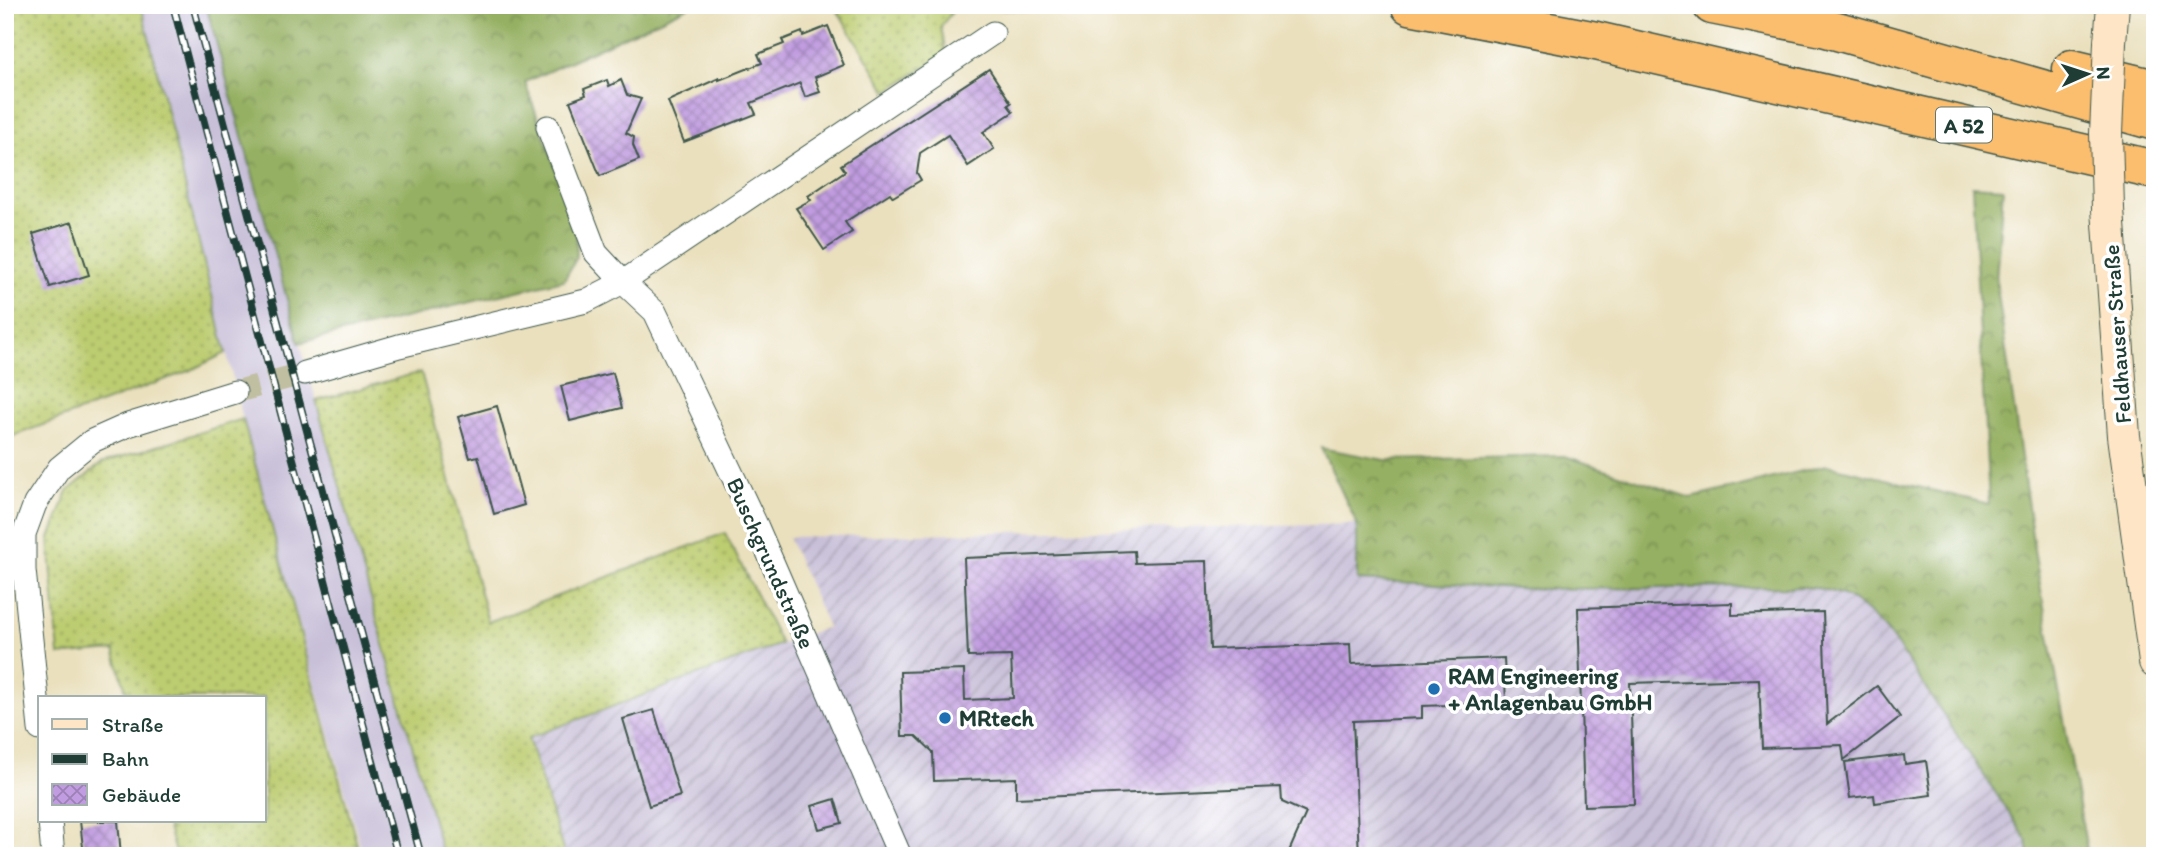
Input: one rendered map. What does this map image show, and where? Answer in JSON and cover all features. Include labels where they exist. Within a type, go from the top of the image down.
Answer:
[{"type":"highway","name":"A 52","points":[[1410,5],[1610,44],[2155,170]]},
{"type":"highway","name":"A 52","points":[[1712,5],[1824,27],[2155,121]]},
{"type":"highway","points":[[1824,27],[1922,33],[2155,89]]},
{"type":"main road","name":"Feldhauser Straße","points":[[2113,5],[2106,133],[2108,209],[2124,436],[2155,662]]},
{"type":"street","points":[[305,373],[399,346],[586,300],[623,282],[993,33]]},
{"type":"street","name":"Buschgrundstraße","points":[[548,127],[596,253],[656,312],[757,527],[900,856]]},
{"type":"street","points":[[38,709],[24,570],[24,534],[35,504],[59,468],[92,441],[128,425],[235,392]]},
{"type":"street","points":[[50,822],[53,856]]},
{"type":"shaded area","points":[[141,5],[206,5],[443,856],[363,856],[243,419]]},
{"type":"shaded area","points":[[1357,524],[1358,580],[1534,589],[1830,589],[1862,605],[1889,633],[2027,840],[2029,856],[565,856],[528,738],[828,627],[788,537]]},
{"type":"green space","points":[[5,5],[141,5],[226,353],[191,370],[5,439]]},
{"type":"green space","points":[[206,5],[692,5],[525,82],[576,227],[577,257],[564,280],[299,343]]},
{"type":"green space","points":[[834,5],[1064,5],[1064,13],[957,6],[941,26],[946,54],[887,91]]},
{"type":"green space","points":[[1972,186],[2003,188],[1996,280],[2035,556],[2088,856],[2029,856],[2027,840],[1889,633],[1861,606],[1843,595],[1805,587],[1534,589],[1357,580],[1357,524],[1321,448],[1385,460],[1565,456],[1691,498],[1827,465],[1989,504]]},
{"type":"green space","points":[[421,372],[488,622],[725,533],[781,644],[528,738],[565,856],[443,856],[316,401]]},
{"type":"green space","points":[[243,419],[360,856],[176,856],[166,822],[266,822],[266,696],[127,696],[114,650],[59,655],[49,541],[68,491],[102,463]]},
{"type":"building","points":[[828,26],[844,65],[815,77],[820,92],[805,97],[800,83],[751,103],[756,114],[684,142],[668,101],[719,78],[762,63],[758,54],[784,44],[782,40],[802,32],[803,36]]},
{"type":"building","points":[[989,69],[1011,103],[1008,105],[1013,112],[983,132],[994,149],[968,166],[948,135],[920,153],[917,173],[921,180],[893,197],[890,193],[845,222],[852,232],[824,250],[796,208],[811,200],[808,196],[845,171],[841,165]]},
{"type":"building","points":[[607,80],[609,86],[621,80],[627,95],[641,99],[626,133],[634,137],[633,145],[639,160],[600,176],[570,101],[586,95],[584,89]]},
{"type":"building","points":[[72,222],[89,275],[50,287],[33,234]]},
{"type":"building","points":[[613,373],[622,408],[570,421],[561,386]]},
{"type":"building","points":[[497,406],[524,505],[494,514],[478,456],[470,458],[458,417]]},
{"type":"building","points":[[1134,551],[1135,563],[1207,561],[1210,649],[1350,644],[1351,664],[1504,658],[1506,703],[1422,706],[1422,718],[1353,721],[1359,856],[1287,856],[1306,813],[1282,802],[1281,787],[1016,798],[1016,778],[934,781],[933,752],[916,736],[902,736],[900,672],[964,670],[965,700],[1013,698],[1011,656],[968,657],[964,558]]},
{"type":"building","points":[[1732,603],[1732,615],[1823,612],[1827,724],[1877,686],[1900,717],[1844,760],[1842,745],[1762,748],[1759,679],[1630,683],[1634,804],[1584,806],[1578,608]]},
{"type":"building","points":[[654,710],[680,796],[649,806],[623,719]]},
{"type":"building","points":[[1904,755],[1905,764],[1926,761],[1931,795],[1875,803],[1874,795],[1850,798],[1845,762]]},
{"type":"building","points":[[835,799],[842,823],[819,829],[812,806]]},
{"type":"building","points":[[80,822],[118,822],[121,856],[84,856]]},
{"type":"tunnel","points":[[235,392],[305,373]]},
{"type":"railway","points":[[173,5],[398,856]]},
{"type":"railway","points":[[193,5],[421,856]]},
{"type":"place","name":"RAM Engineering + Anlagenbau GmbH","points":[[1434,689]]},
{"type":"place","name":"MRtech","points":[[945,718]]}]
